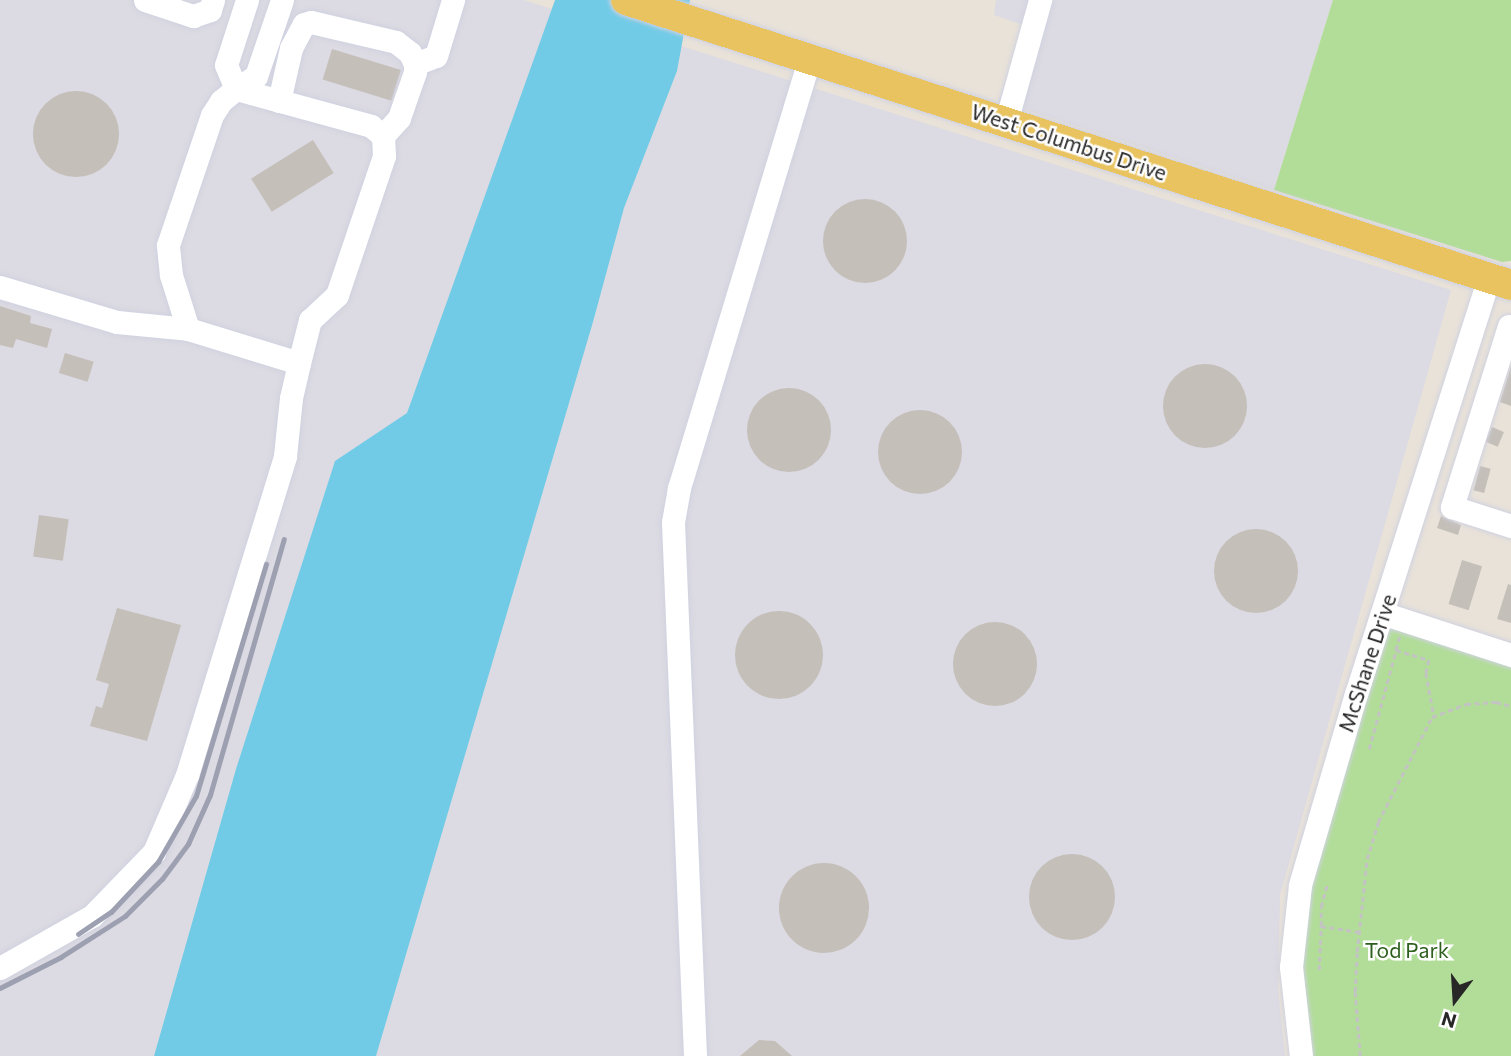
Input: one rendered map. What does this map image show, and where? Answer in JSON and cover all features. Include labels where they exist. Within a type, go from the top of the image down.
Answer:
[{"type":"main road","name":"West Columbus Drive","points":[[626,0],[1500,281]]},
{"type":"street","points":[[145,0],[193,16],[210,10],[214,0]]},
{"type":"street","points":[[236,89],[226,65],[247,0]]},
{"type":"street","points":[[188,329],[171,275],[169,246],[212,115],[221,101],[256,76],[282,0]]},
{"type":"street","points":[[415,64],[436,56],[453,0]]},
{"type":"street","points":[[1006,122],[1040,0]]},
{"type":"street","points":[[0,968],[92,916],[153,852],[187,775],[285,456],[291,398],[310,320],[337,295],[384,156],[383,136],[399,118],[410,93],[415,64],[410,54],[396,42],[311,22],[304,24],[291,48],[279,101]]},
{"type":"street","points":[[695,1056],[673,522],[679,488],[809,59]]},
{"type":"street","points":[[236,89],[371,127],[383,136]]},
{"type":"street","name":"McShane Drive","points":[[1301,1056],[1291,967],[1300,885],[1382,613],[1500,281]]},
{"type":"street","points":[[0,287],[117,322],[188,329],[299,363]]},
{"type":"street","points":[[1509,326],[1452,507],[1511,526]]},
{"type":"street","points":[[1382,613],[1511,655]]},
{"type":"path","points":[[1368,749],[1405,621]]},
{"type":"path","points":[[1396,650],[1429,660],[1426,673],[1434,716]]},
{"type":"path","points":[[1360,1056],[1355,992],[1367,859],[1378,822],[1418,740],[1434,716],[1466,704],[1496,702],[1511,706]]},
{"type":"path","points":[[1318,970],[1321,907],[1327,885]]},
{"type":"path","points":[[1321,926],[1360,932]]},
{"type":"shaded area","points":[[0,0],[524,0],[552,9],[407,413],[335,462],[236,769],[154,1056],[0,1056]]},
{"type":"shaded area","points":[[996,0],[1333,0],[1274,190],[999,101],[1026,26],[994,15]]},
{"type":"shaded area","points":[[681,46],[1451,290],[1280,895],[1278,989],[1285,1056],[376,1056],[593,322],[624,208],[677,71]]},
{"type":"green space","points":[[1333,0],[1511,0],[1511,261],[1502,262],[1274,190]]},
{"type":"green space","name":"Tod Park","points":[[1387,627],[1511,667],[1511,1056],[1313,1056],[1302,983],[1303,922],[1317,858]]},
{"type":"water","points":[[555,0],[690,0],[677,71],[624,208],[593,322],[376,1056],[154,1056],[236,769],[335,461],[407,413]]},
{"type":"building","points":[[332,49],[401,70],[391,101],[323,80]]},
{"type":"building","points":[[76,91],[100,98],[112,110],[119,134],[112,158],[100,170],[76,177],[52,170],[40,158],[33,134],[40,110],[52,98]]},
{"type":"building","points":[[313,140],[334,173],[272,212],[251,179]]},
{"type":"building","points":[[865,199],[881,202],[895,211],[904,225],[907,241],[904,257],[895,271],[881,280],[865,283],[849,280],[835,271],[826,257],[823,241],[826,225],[835,211],[849,202]]},
{"type":"building","points":[[0,306],[31,316],[30,323],[52,329],[47,348],[16,339],[13,348],[0,345]]},
{"type":"building","points":[[65,353],[94,362],[88,382],[59,373]]},
{"type":"building","points":[[1205,364],[1221,367],[1235,376],[1244,390],[1247,406],[1244,422],[1235,436],[1221,445],[1205,448],[1189,445],[1175,436],[1166,422],[1163,406],[1166,390],[1175,376],[1189,367]]},
{"type":"building","points":[[1511,366],[1511,406],[1500,402]]},
{"type":"building","points":[[789,388],[805,391],[824,407],[831,430],[828,446],[812,465],[789,472],[773,469],[754,453],[747,430],[750,414],[766,395]]},
{"type":"building","points":[[920,410],[936,413],[955,429],[962,452],[959,468],[943,487],[920,494],[904,491],[885,475],[878,452],[881,436],[897,417]]},
{"type":"building","points":[[1492,427],[1504,432],[1498,447],[1486,442]]},
{"type":"building","points":[[1480,466],[1491,469],[1484,493],[1474,490]]},
{"type":"building","points":[[39,515],[69,519],[63,561],[33,557]]},
{"type":"building","points":[[1441,516],[1461,525],[1458,535],[1437,528]]},
{"type":"building","points":[[1256,529],[1272,532],[1291,548],[1298,571],[1295,587],[1279,606],[1256,613],[1240,610],[1221,594],[1214,571],[1217,555],[1233,536]]},
{"type":"building","points":[[1462,560],[1482,566],[1469,610],[1449,604]]},
{"type":"building","points":[[1508,584],[1511,585],[1511,623],[1497,619]]},
{"type":"building","points":[[117,608],[181,625],[147,741],[90,726],[96,706],[102,708],[109,684],[96,680]]},
{"type":"building","points":[[779,611],[804,618],[816,630],[823,655],[816,680],[804,692],[779,699],[754,692],[742,680],[735,655],[742,630],[754,618]]},
{"type":"building","points":[[995,622],[1011,625],[1030,641],[1037,664],[1034,680],[1018,699],[995,706],[979,703],[960,687],[953,664],[956,648],[972,629]]},
{"type":"building","points":[[1072,854],[1088,858],[1102,867],[1111,881],[1115,897],[1111,913],[1102,927],[1088,936],[1072,940],[1056,936],[1042,927],[1033,913],[1029,897],[1033,881],[1042,867],[1056,858]]},
{"type":"building","points":[[815,863],[833,863],[849,870],[862,883],[869,899],[869,917],[862,933],[849,946],[833,953],[815,953],[799,946],[786,933],[779,917],[779,899],[786,883],[799,870]]},
{"type":"building","points":[[759,1040],[775,1041],[792,1056],[740,1056]]},
{"type":"railway","points":[[0,988],[61,957],[125,916],[162,879],[188,844],[210,795],[284,539]]},
{"type":"railway","points":[[78,934],[111,912],[158,862],[196,796],[266,564]]}]
